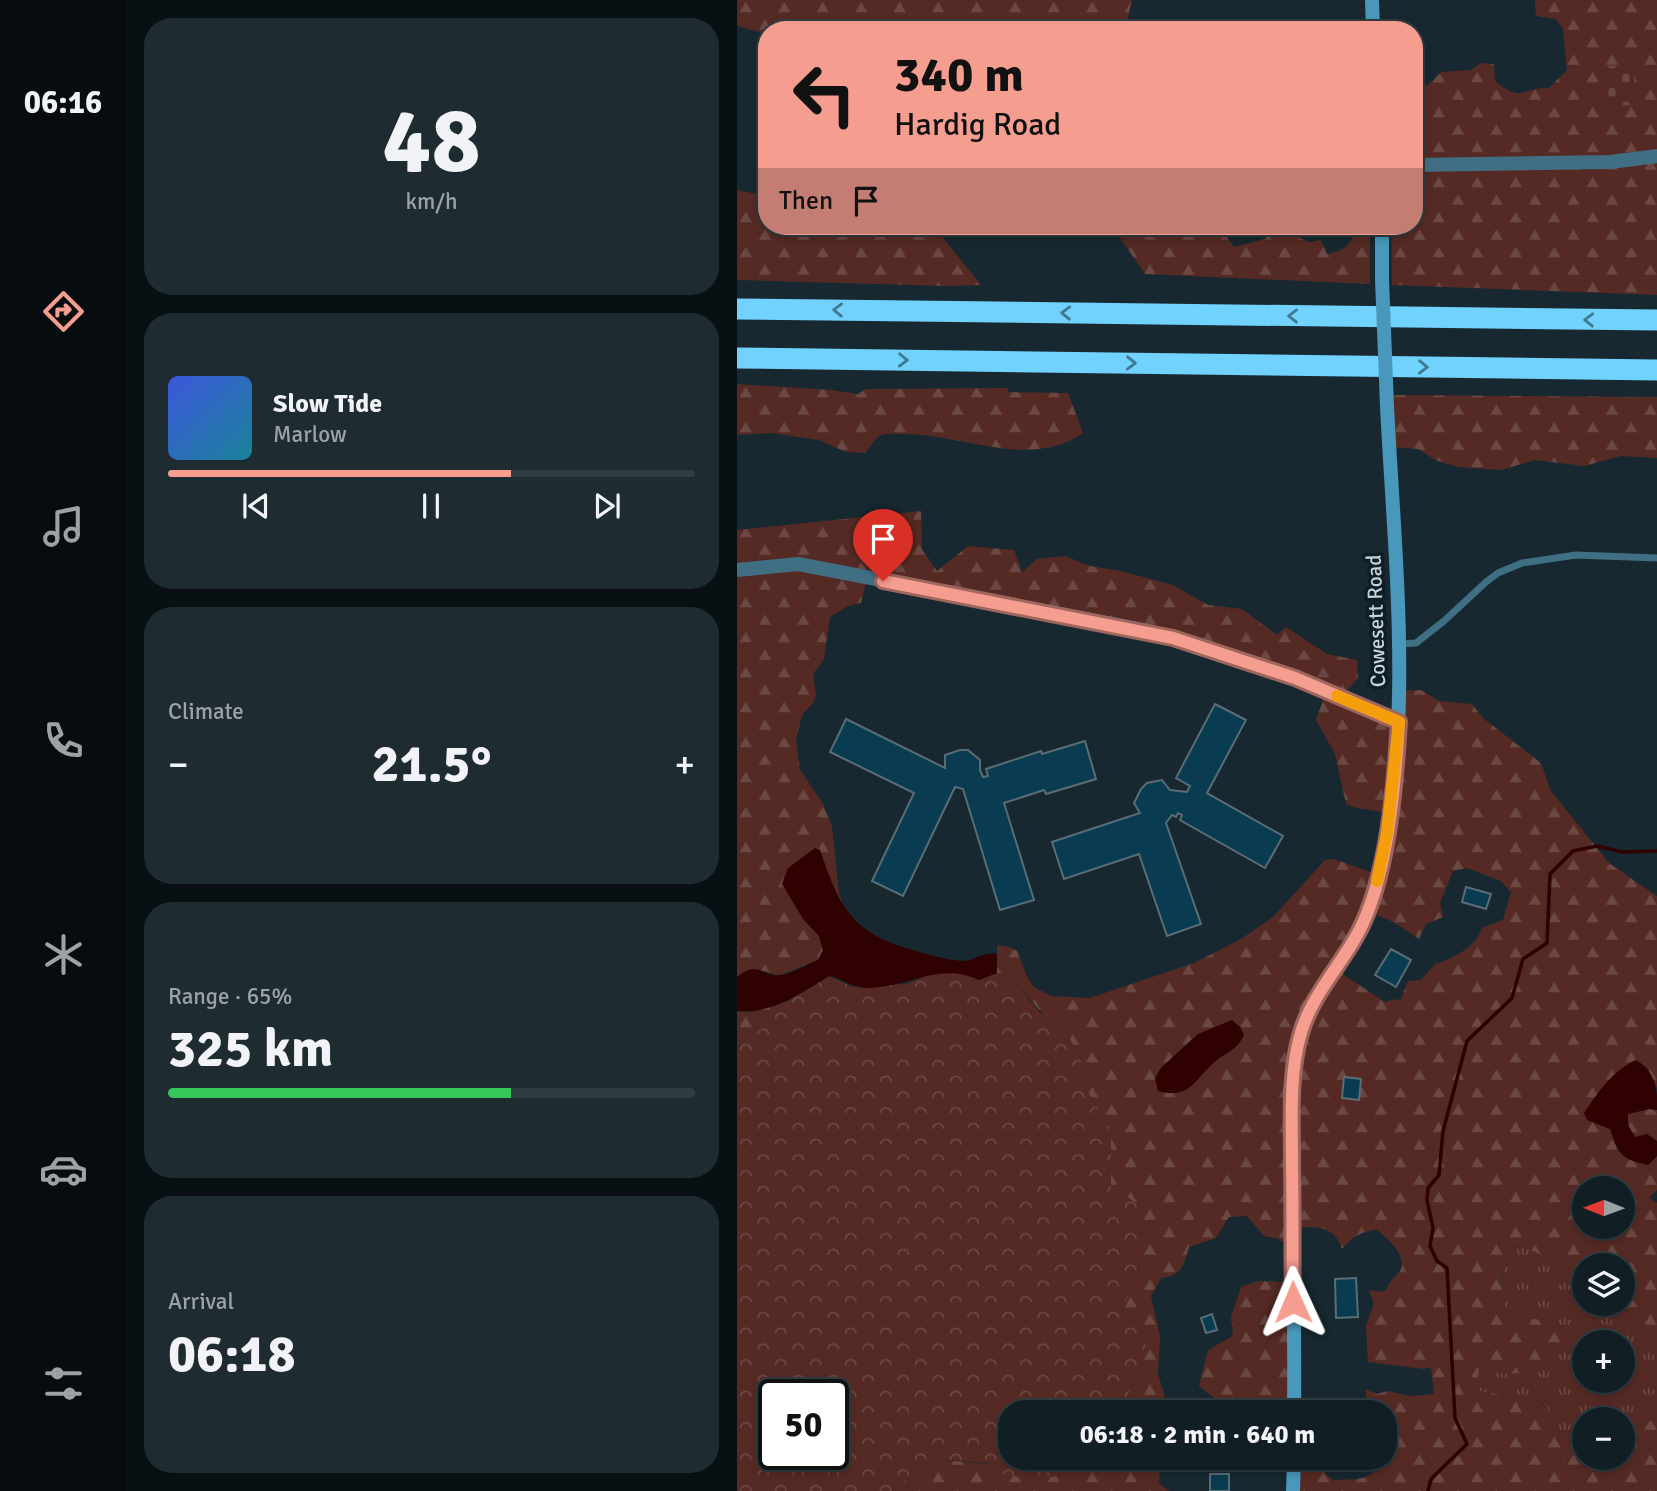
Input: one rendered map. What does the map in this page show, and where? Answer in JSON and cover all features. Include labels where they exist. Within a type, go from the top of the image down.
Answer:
[{"type":"highway","points":[[737,309],[1657,320]]},
{"type":"highway","points":[[737,358],[1657,370]]},
{"type":"main road","points":[[1372,0],[1373,21]]},
{"type":"main road","name":"Cowesett Road","points":[[1294,1400],[1291,1231],[1296,1053],[1305,1020],[1358,934],[1375,890],[1387,833],[1399,722],[1400,644],[1387,406],[1382,235]]},
{"type":"main road","points":[[1293,1491],[1294,1470]]},
{"type":"street","points":[[1423,165],[1610,162],[1657,156]]},
{"type":"street","points":[[737,570],[798,564],[1148,632],[1193,644],[1281,674],[1399,722]]},
{"type":"lane","points":[[1400,644],[1416,643],[1486,582],[1498,573],[1522,563],[1576,555],[1600,558],[1657,558]]},
{"type":"green space","points":[[737,0],[1132,0],[1127,21],[758,21],[758,32],[737,26]]},
{"type":"green space","points":[[1535,0],[1657,0],[1657,295],[1392,285],[1391,235],[1423,235],[1423,84],[1428,85],[1441,72],[1471,70],[1481,63],[1494,64],[1495,81],[1511,92],[1522,93],[1549,88],[1567,70],[1563,29],[1556,19],[1536,16]]},
{"type":"green space","points":[[1633,65],[1636,105],[1605,106],[1603,66]]},
{"type":"green space","points":[[737,190],[758,194],[758,235],[941,235],[981,285],[948,286],[737,280]]},
{"type":"green space","points":[[1118,235],[1225,235],[1234,247],[1265,239],[1267,235],[1294,235],[1309,242],[1321,240],[1327,254],[1347,246],[1353,235],[1370,235],[1370,284],[1145,274]]},
{"type":"green space","points":[[737,384],[858,394],[866,389],[1008,388],[1008,392],[1068,393],[1083,433],[1062,444],[1040,449],[993,447],[922,435],[886,434],[877,438],[866,453],[846,452],[819,440],[772,433],[737,435]]},
{"type":"green space","points":[[1390,395],[1657,397],[1657,458],[1621,456],[1584,466],[1535,460],[1501,470],[1459,467],[1437,461],[1418,449],[1391,447]]},
{"type":"green space","points":[[921,511],[922,549],[937,571],[968,546],[1014,550],[1022,572],[1037,559],[1065,556],[1090,566],[1173,585],[1208,605],[1242,609],[1277,635],[1286,627],[1327,654],[1357,660],[1358,678],[1341,698],[1389,718],[1398,713],[1399,691],[1421,690],[1439,701],[1472,704],[1483,718],[1541,763],[1551,791],[1609,863],[1658,897],[1657,1088],[1646,1066],[1587,1120],[1610,1129],[1618,1151],[1648,1165],[1657,1156],[1657,1190],[1649,1198],[1657,1203],[1657,1345],[1635,1333],[1628,1321],[1627,1316],[1635,1316],[1635,1253],[1572,1253],[1572,1270],[1519,1244],[1503,1255],[1502,1295],[1508,1317],[1556,1321],[1565,1349],[1547,1363],[1525,1372],[1501,1374],[1479,1369],[1476,1391],[1537,1400],[1558,1419],[1561,1461],[1572,1453],[1572,1470],[1635,1470],[1635,1426],[1657,1418],[1657,1491],[1295,1491],[1294,1470],[1321,1470],[1333,1480],[1363,1478],[1375,1470],[1397,1470],[1397,1400],[1367,1400],[1365,1389],[1377,1394],[1387,1391],[1410,1396],[1434,1394],[1431,1367],[1424,1369],[1368,1362],[1366,1325],[1374,1304],[1369,1290],[1382,1292],[1387,1289],[1402,1266],[1396,1248],[1377,1230],[1357,1235],[1342,1249],[1334,1235],[1323,1229],[1292,1227],[1290,1241],[1280,1241],[1264,1236],[1247,1216],[1229,1217],[1216,1238],[1189,1247],[1181,1268],[1173,1275],[1161,1278],[1151,1296],[1160,1336],[1158,1374],[1165,1397],[1162,1400],[1126,1400],[1145,1350],[1120,1318],[1138,1270],[1144,1208],[1111,1187],[1111,1129],[1085,1088],[1080,1057],[1010,976],[997,973],[997,945],[1017,951],[1034,987],[1051,996],[1090,998],[1194,963],[1241,939],[1273,917],[1325,860],[1334,859],[1376,874],[1387,813],[1346,804],[1335,754],[1316,720],[1325,694],[1172,638],[867,578],[861,603],[848,606],[830,617],[824,659],[813,674],[816,695],[813,703],[802,715],[796,740],[800,770],[822,802],[832,826],[842,903],[833,889],[820,850],[803,919],[819,936],[823,950],[818,960],[778,976],[765,971],[737,977],[737,530]],"holes":[[[1467,868],[1501,881],[1511,892],[1503,920],[1482,928],[1475,941],[1465,950],[1436,963],[1421,980],[1408,981],[1400,1001],[1396,999],[1385,1002],[1335,969],[1368,912],[1395,923],[1419,939],[1426,924],[1443,917],[1440,903],[1453,871]],[[1240,1027],[1244,1035],[1228,1053],[1205,1064],[1155,1078],[1161,1068],[1198,1034]]]},
{"type":"green space","points":[[935,973],[963,973],[979,980],[997,973],[1010,976],[1041,1014],[1053,1016],[1080,1057],[1085,1088],[1111,1129],[1111,1187],[1144,1208],[1138,1270],[1120,1317],[1140,1319],[1148,1330],[1145,1350],[1126,1400],[998,1400],[998,1470],[1069,1470],[1063,1474],[1028,1478],[988,1472],[988,1463],[931,1459],[892,1491],[737,1491],[737,1046],[773,1017],[770,1007],[788,1001],[829,976],[853,987],[905,984]]},
{"type":"green space","points":[[770,1007],[773,1017],[737,1046],[737,1011],[752,1012]]},
{"type":"green space","points":[[1657,1110],[1657,1141],[1635,1137],[1628,1125],[1628,1114]]},
{"type":"green space","points":[[1520,1244],[1572,1270],[1572,1316],[1629,1316],[1635,1330],[1572,1330],[1572,1393],[1635,1393],[1635,1330],[1657,1345],[1657,1418],[1635,1426],[1635,1407],[1572,1407],[1572,1453],[1561,1462],[1558,1419],[1538,1400],[1476,1391],[1478,1368],[1520,1319],[1508,1317],[1502,1295],[1503,1255]]},
{"type":"green space","points":[[1258,1281],[1291,1282],[1294,1400],[1217,1400],[1199,1386],[1208,1350],[1231,1337],[1231,1317],[1241,1287]]},
{"type":"green space","points":[[931,1459],[998,1465],[998,1470],[1160,1470],[1159,1483],[1169,1491],[892,1491]]},
{"type":"shaded area","points":[[815,848],[820,850],[842,902],[851,915],[875,936],[937,957],[961,961],[997,954],[997,973],[979,980],[965,975],[938,974],[871,988],[859,987],[829,976],[774,1006],[737,1011],[737,977],[744,972],[755,969],[774,975],[789,973],[818,960],[823,950],[819,936],[803,919],[782,884],[788,868]]},
{"type":"shaded area","points":[[1232,1020],[1244,1035],[1235,1047],[1185,1090],[1169,1093],[1158,1091],[1155,1078],[1161,1068],[1198,1034]]},
{"type":"shaded area","points":[[1636,1060],[1651,1075],[1657,1095],[1657,1110],[1628,1114],[1628,1125],[1635,1137],[1647,1134],[1657,1141],[1657,1156],[1648,1165],[1626,1158],[1616,1145],[1610,1129],[1587,1120],[1584,1113],[1613,1076]]},
{"type":"building","points":[[1215,704],[1246,720],[1207,793],[1283,836],[1265,868],[1180,820],[1182,815],[1172,815],[1166,823],[1201,924],[1167,936],[1139,854],[1064,879],[1052,842],[1140,813],[1134,803],[1147,783],[1162,780],[1170,790],[1187,792],[1190,786],[1176,778]]},
{"type":"building","points":[[846,719],[945,768],[945,755],[968,750],[980,760],[983,777],[988,776],[986,769],[1041,751],[1042,754],[1085,741],[1096,779],[1046,794],[1044,790],[1004,803],[1034,900],[1000,910],[963,789],[955,787],[903,896],[872,881],[914,793],[830,752]]},
{"type":"building","points":[[1466,887],[1491,894],[1486,909],[1462,902]]},
{"type":"building","points":[[1391,949],[1411,960],[1396,987],[1375,975]]},
{"type":"building","points":[[1344,1077],[1361,1079],[1359,1100],[1342,1098]]},
{"type":"building","points":[[1356,1278],[1358,1317],[1336,1318],[1335,1279]]},
{"type":"building","points":[[1212,1314],[1217,1330],[1206,1333],[1201,1318]]},
{"type":"building","points":[[1210,1474],[1229,1474],[1229,1491],[1210,1491]]},
{"type":"waterway","points":[[1428,1491],[1431,1479],[1467,1444],[1455,1418],[1447,1268],[1437,1261],[1430,1246],[1433,1228],[1427,1200],[1428,1188],[1439,1175],[1443,1131],[1467,1041],[1512,998],[1523,959],[1547,943],[1550,874],[1573,851],[1597,846],[1622,852],[1658,851]]},
{"type":"slow traffic","points":[[1337,696],[1399,722],[1387,833],[1377,881]]},
{"type":"route","points":[[883,581],[1173,638],[1295,678],[1399,722],[1387,833],[1375,890],[1358,934],[1321,990],[1305,1020],[1296,1053],[1292,1133],[1293,1302]]}]
